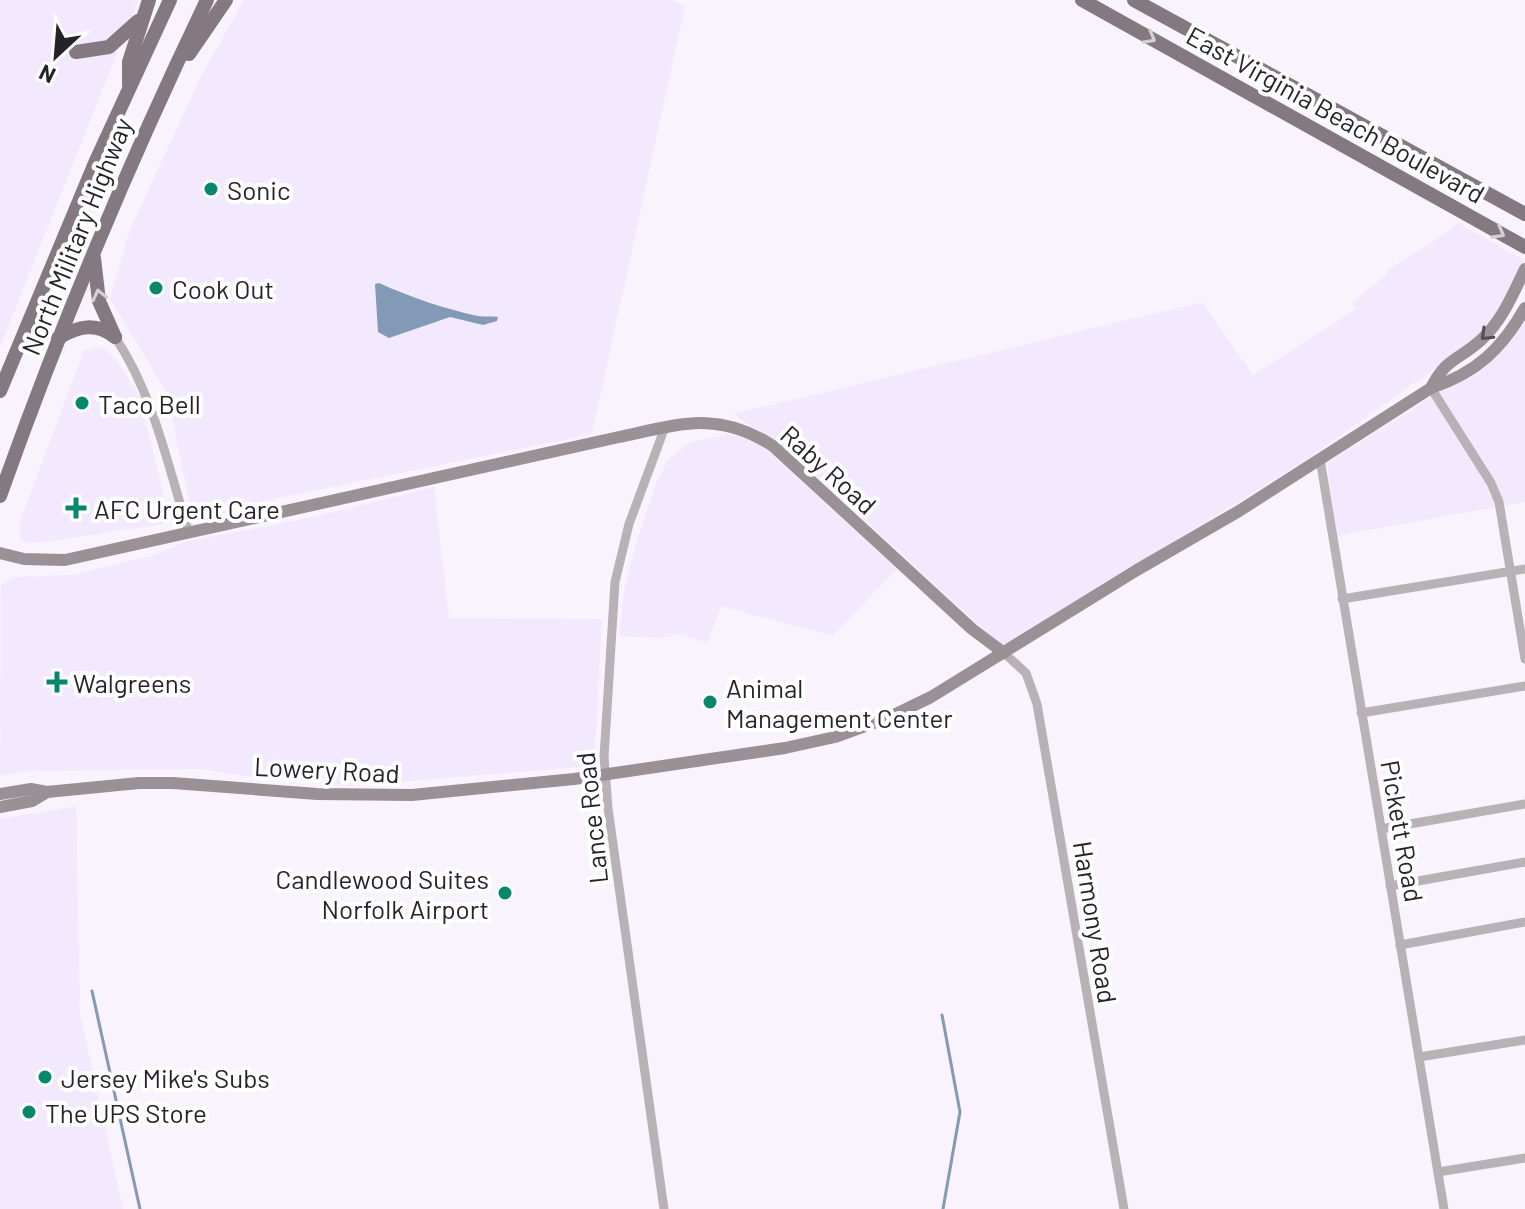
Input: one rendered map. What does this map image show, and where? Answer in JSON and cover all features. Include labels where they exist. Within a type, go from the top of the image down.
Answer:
[{"type":"main road","name":"North Military Highway","points":[[0,391],[43,284],[170,0]]},
{"type":"main road","name":"North Military Highway","points":[[0,496],[93,251],[207,0]]},
{"type":"main road","points":[[162,94],[226,0]]},
{"type":"main road","name":"East Virginia Beach Boulevard","points":[[1082,0],[1525,247]]},
{"type":"main road","name":"East Virginia Beach Boulevard","points":[[1134,0],[1525,214]]},
{"type":"main road","points":[[129,88],[129,62],[148,4]]},
{"type":"main road","points":[[76,52],[109,47],[131,29],[148,4]]},
{"type":"main road","points":[[93,251],[99,301],[115,337]]},
{"type":"main road","points":[[58,338],[88,326],[107,331],[115,337]]},
{"type":"street","points":[[1431,388],[1442,367],[1481,341],[1495,325],[1525,269]]},
{"type":"street","points":[[1004,653],[1431,388],[1455,380],[1493,352],[1512,331],[1525,308]]},
{"type":"street","points":[[115,337],[147,398],[189,533]]},
{"type":"street","points":[[1431,388],[1495,492],[1503,514],[1525,659]]},
{"type":"street","name":"Raby Road","points":[[0,553],[24,559],[65,560],[665,427],[709,422],[739,427],[756,435],[790,460],[972,629],[1004,653]]},
{"type":"street","name":"Lance Road","points":[[664,1209],[604,757],[615,582],[629,524],[665,427]]},
{"type":"street","name":"Pickett Road","points":[[1320,459],[1444,1209]]},
{"type":"street","points":[[1342,599],[1525,569]]},
{"type":"street","name":"Lowery Road","points":[[0,794],[31,789],[47,792],[97,786],[173,783],[317,794],[412,795],[605,775],[785,748],[835,737],[892,716],[931,697],[1004,653]]},
{"type":"street","name":"Harmony Road","points":[[1004,653],[1026,673],[1037,704],[1124,1209]]},
{"type":"street","points":[[1361,713],[1525,686]]},
{"type":"street","name":"Lowery Road","points":[[0,807],[32,801],[47,792]]},
{"type":"street","points":[[1381,829],[1525,804]]},
{"type":"street","points":[[1390,886],[1525,862]]},
{"type":"street","points":[[1400,945],[1525,922]]},
{"type":"street","points":[[1419,1057],[1525,1040]]},
{"type":"street","points":[[1438,1172],[1525,1158]]},
{"type":"shaded area","points":[[0,0],[138,0],[0,348]]},
{"type":"shaded area","points":[[244,0],[671,0],[685,6],[592,434],[259,502],[194,523],[166,391],[110,299],[129,232],[201,76]]},
{"type":"shaded area","points":[[1458,223],[1524,260],[1500,313],[1475,340],[1306,460],[1003,647],[799,460],[733,414],[1202,302],[1253,375],[1356,309],[1352,302],[1386,275],[1389,269]]},
{"type":"shaded area","points":[[1525,317],[1525,502],[1336,536],[1327,463],[1440,392],[1512,339]]},
{"type":"shaded area","points":[[102,347],[115,358],[140,397],[170,523],[39,543],[21,541],[19,525],[84,350]]},
{"type":"shaded area","points":[[727,434],[748,439],[765,448],[897,569],[833,636],[721,606],[707,643],[679,634],[663,638],[619,636],[625,585],[636,544],[657,481],[668,460],[688,443]]},
{"type":"shaded area","points":[[434,487],[449,618],[602,619],[595,753],[581,767],[350,786],[203,769],[30,771],[0,776],[1,585],[15,577],[72,575],[159,554],[184,542],[318,516]]},
{"type":"shaded area","points":[[76,806],[80,1013],[123,1209],[0,1209],[0,819]]},
{"type":"water","points":[[375,284],[453,310],[498,317],[497,321],[483,325],[450,317],[389,338],[378,332]]},
{"type":"waterway","points":[[92,991],[140,1209]]},
{"type":"waterway","points":[[942,1015],[960,1112],[943,1209]]},
{"type":"place","name":"Sonic","points":[[211,189]]},
{"type":"place","name":"Cook Out","points":[[156,288]]},
{"type":"place","name":"Taco Bell","points":[[82,403]]},
{"type":"place","name":"AFC Urgent Care","points":[[76,508]]},
{"type":"place","name":"Walgreens","points":[[57,682]]},
{"type":"place","name":"Animal Management Center","points":[[710,702]]},
{"type":"place","name":"Candlewood Suites Norfolk Airport","points":[[505,893]]},
{"type":"place","name":"Jersey Mike's Subs","points":[[45,1077]]},
{"type":"place","name":"The UPS Store","points":[[29,1112]]}]
